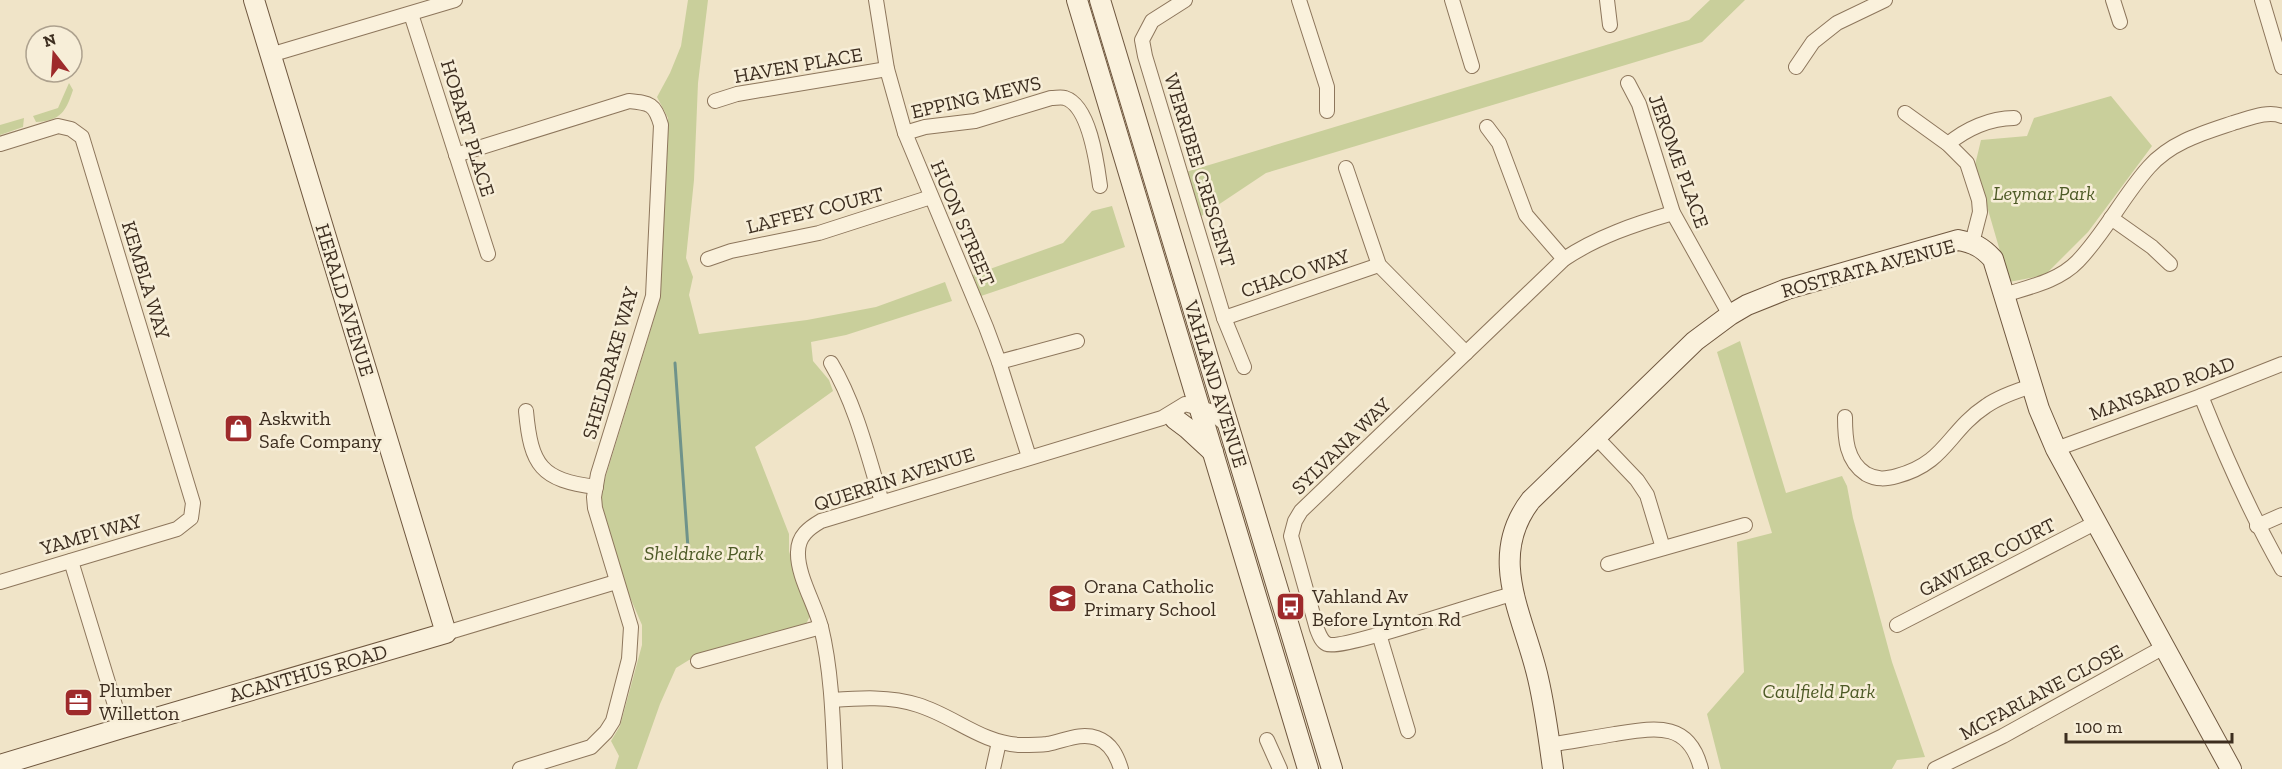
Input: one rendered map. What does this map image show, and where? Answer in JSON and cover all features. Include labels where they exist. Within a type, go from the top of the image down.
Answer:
[{"type":"street","name":"HERALD AVENUE","points":[[254,0],[446,633]]},
{"type":"street","points":[[270,55],[455,0]]},
{"type":"street","name":"HUON STREET","points":[[876,0],[887,69],[905,133],[999,362],[1029,457]]},
{"type":"street","name":"VAHLAND AVENUE","points":[[1077,0],[1308,769]]},
{"type":"street","name":"VAHLAND AVENUE","points":[[1100,0],[1332,769]]},
{"type":"street","name":"WERRIBEE CRESCENT","points":[[1185,0],[1152,21],[1142,40],[1224,318],[1244,367]]},
{"type":"street","points":[[1299,0],[1327,87],[1327,111]]},
{"type":"street","points":[[1452,0],[1472,66]]},
{"type":"street","points":[[1607,0],[1610,25]]},
{"type":"street","points":[[1796,67],[1813,42],[1837,23],[1885,0]]},
{"type":"street","points":[[2113,0],[2120,22]]},
{"type":"street","points":[[2262,0],[2282,67]]},
{"type":"street","name":"HOBART PLACE","points":[[411,14],[488,254]]},
{"type":"street","name":"HAVEN PLACE","points":[[715,101],[737,94],[887,69]]},
{"type":"street","name":"JEROME PLACE","points":[[1628,83],[1639,104],[1673,213],[1730,315]]},
{"type":"street","name":"EPPING MEWS","points":[[905,133],[925,127],[975,121],[1051,98],[1064,98],[1076,104],[1082,112],[1097,161],[1100,186]]},
{"type":"street","name":"SHELDRAKE WAY","points":[[456,154],[629,101],[647,102],[657,112],[661,125],[653,296],[596,487],[595,508],[631,627],[632,645],[613,721],[606,732],[591,747],[520,769]]},
{"type":"street","points":[[1905,112],[1948,144],[1967,163],[1979,200],[1980,212],[1972,243]]},
{"type":"street","points":[[2004,295],[2051,280],[2077,263],[2150,166],[2173,147],[2198,134],[2258,116],[2281,112]]},
{"type":"street","points":[[1948,144],[1957,136],[1996,118],[2014,118]]},
{"type":"street","name":"KEMBLA WAY","points":[[0,144],[58,126],[71,129],[82,137],[193,503],[190,518]]},
{"type":"street","points":[[1487,127],[1499,143],[1526,215],[1564,259]]},
{"type":"street","points":[[1346,168],[1379,265],[1466,353]]},
{"type":"street","name":"LAFFEY COURT","points":[[708,259],[830,230],[931,197]]},
{"type":"street","name":"SYLVANA WAY","points":[[1513,594],[1334,645],[1322,640],[1317,629],[1293,546],[1292,529],[1301,511],[1564,259],[1605,236],[1673,213]]},
{"type":"street","points":[[2112,218],[2152,246],[2170,264]]},
{"type":"street","name":"ROSTRATA AVENUE","points":[[1552,769],[1538,677],[1513,594],[1509,564],[1510,544],[1520,514],[1531,500],[1695,341],[1730,315],[1747,305],[1787,289],[1958,240],[1983,248],[1993,259],[2032,386],[2056,449],[2231,769]]},
{"type":"street","name":"CHACO WAY","points":[[1224,318],[1379,265]]},
{"type":"street","points":[[999,362],[1077,341]]},
{"type":"street","points":[[831,363],[840,378],[860,431],[882,502]]},
{"type":"street","name":"MANSARD ROAD","points":[[2056,449],[2282,364]]},
{"type":"street","points":[[1212,372],[1209,389],[1200,408],[1210,411],[1228,426]]},
{"type":"street","points":[[1845,417],[1847,447],[1852,460],[1868,475],[1887,478],[1924,466],[1939,455],[1965,423],[1984,407],[2032,386]]},
{"type":"street","points":[[2201,396],[2233,475],[2257,526],[2282,569]]},
{"type":"street","name":"QUERRIN AVENUE","points":[[835,769],[832,700],[821,627],[799,563],[800,541],[807,530],[821,521],[882,502],[1168,418],[1185,404],[1200,408]]},
{"type":"street","points":[[526,411],[528,431],[536,458],[546,472],[560,480],[596,487]]},
{"type":"street","points":[[1168,418],[1187,428],[1213,452]]},
{"type":"street","points":[[1596,437],[1647,495],[1663,548]]},
{"type":"street","points":[[2257,526],[2282,515]]},
{"type":"street","name":"YAMPI WAY","points":[[0,582],[177,529],[190,518]]},
{"type":"street","name":"GAWLER COURT","points":[[1897,625],[2095,523]]},
{"type":"street","points":[[1608,564],[1745,525]]},
{"type":"street","points":[[71,561],[122,728]]},
{"type":"street","name":"ACANTHUS ROAD","points":[[0,765],[26,763],[122,728],[616,582]]},
{"type":"street","points":[[698,661],[821,627]]},
{"type":"street","points":[[1379,634],[1408,731]]},
{"type":"street","name":"MCFARLANE CLOSE","points":[[1935,769],[2003,736],[2164,647]]},
{"type":"street","points":[[832,700],[873,698],[918,705],[986,738],[1020,745],[1047,744],[1086,736],[1098,739],[1110,746],[1121,769]]},
{"type":"street","points":[[1549,745],[1647,729],[1670,730],[1691,743],[1701,769]]},
{"type":"street","points":[[1267,740],[1280,769]]},
{"type":"street","points":[[993,769],[999,742]]},
{"type":"green space","name":"Sheldrake Park","points":[[688,0],[708,0],[698,83],[694,180],[686,258],[693,277],[689,295],[699,334],[807,320],[876,307],[945,282],[952,301],[846,335],[811,342],[813,361],[829,380],[833,391],[755,447],[789,534],[789,551],[797,582],[810,616],[805,626],[689,660],[676,668],[660,704],[637,769],[615,769],[619,756],[611,741],[620,726],[642,645],[642,625],[626,588],[601,501],[604,482],[654,319],[660,283],[668,118],[657,97],[681,46]]},
{"type":"green space","points":[[1710,0],[1745,0],[1702,42],[1266,173],[1200,217],[1186,172],[1689,20]]},
{"type":"green space","points":[[70,84],[73,90],[61,114],[51,120],[36,122],[33,116],[58,108]]},
{"type":"green space","name":"Leymar Park","points":[[2111,96],[2152,146],[2088,232],[2045,275],[2009,282],[1975,165],[1981,140],[2027,136],[2034,118]]},
{"type":"green space","points":[[24,118],[23,127],[0,135],[0,125]]},
{"type":"green space","points":[[1112,206],[1125,247],[981,296],[973,275],[1063,243],[1092,211]]},
{"type":"green space","name":"Caulfield Park","points":[[1740,341],[1786,493],[1842,476],[1847,486],[1853,518],[1892,662],[1925,757],[1897,760],[1892,769],[1721,769],[1707,714],[1744,672],[1737,542],[1772,533],[1717,352]]},
{"type":"waterway","points":[[675,363],[688,548]]},
{"type":"place","name":"Askwith Safe Company","points":[[238,429]]},
{"type":"place","name":"Orana Catholic Primary School","points":[[1063,598]]},
{"type":"place","name":"Vahland Av Before Lynton Rd","points":[[1291,607]]},
{"type":"place","name":"Plumber Willetton","points":[[78,702]]}]
